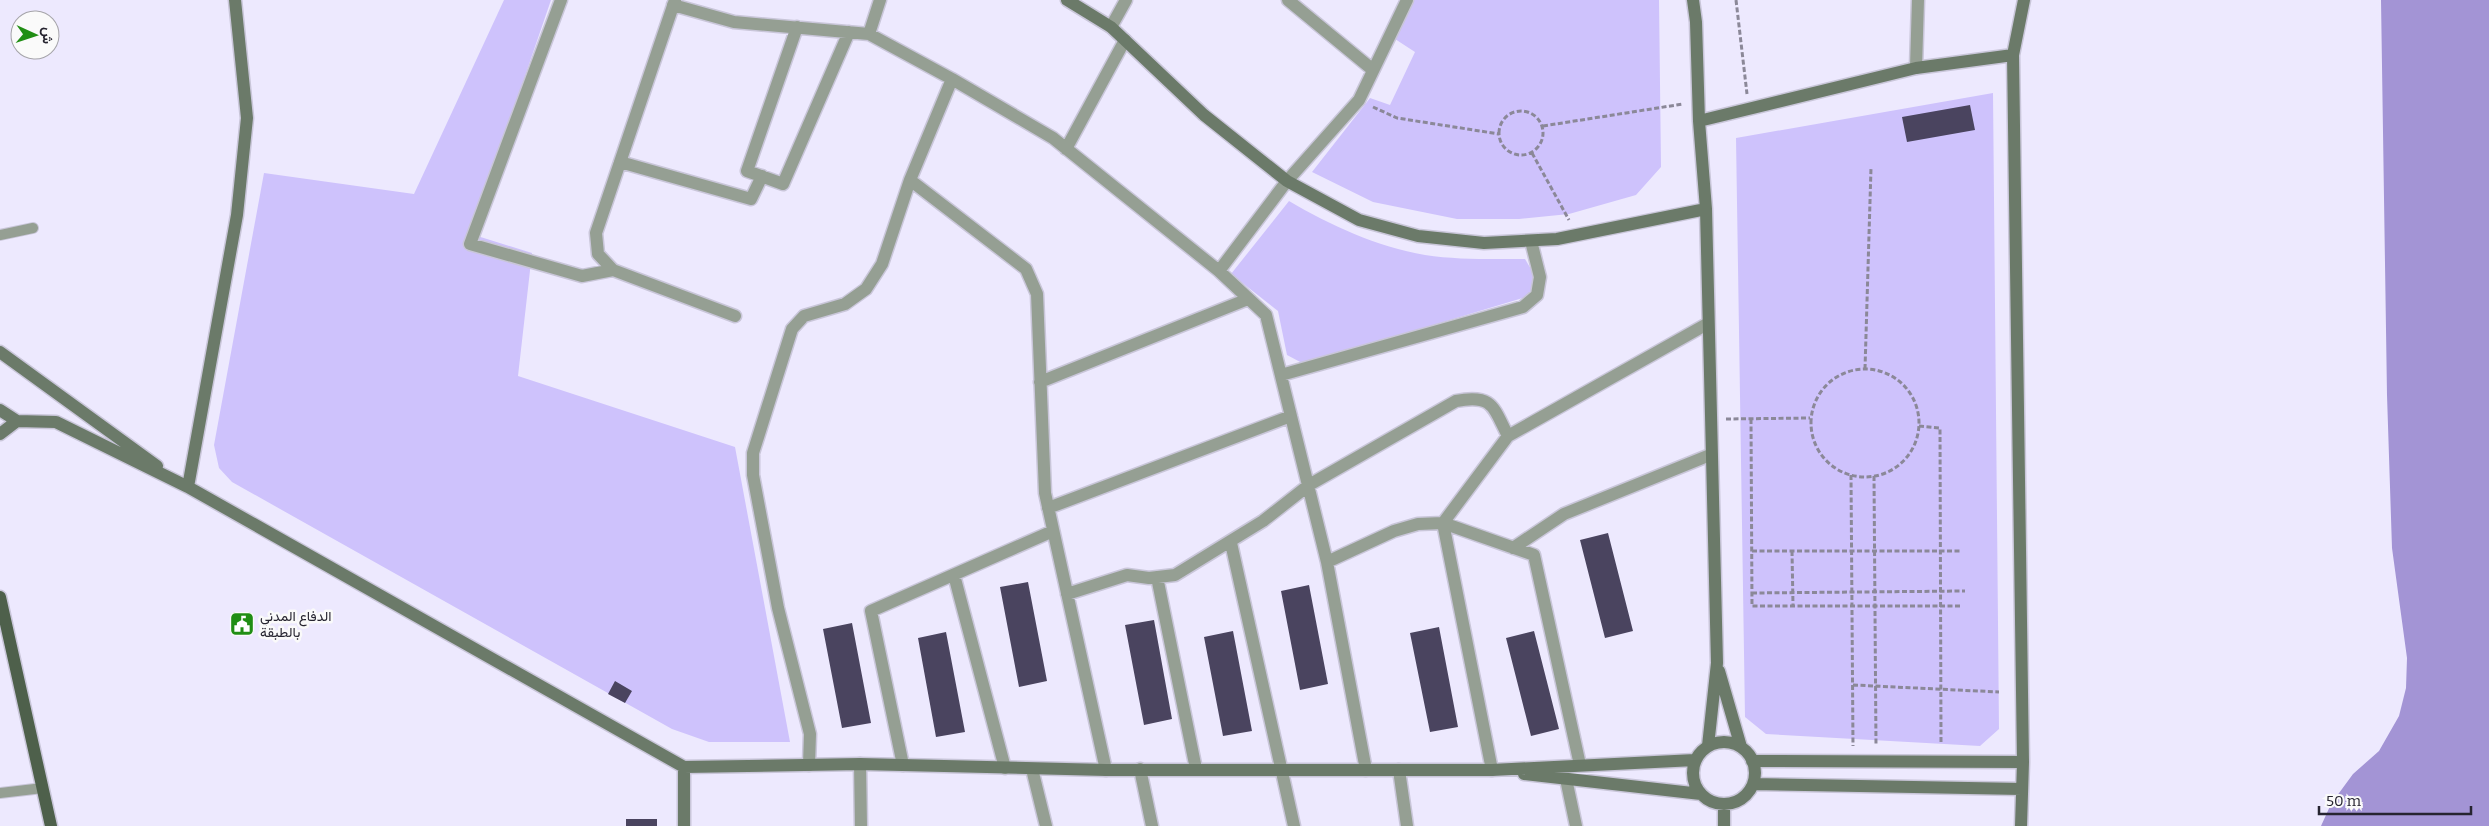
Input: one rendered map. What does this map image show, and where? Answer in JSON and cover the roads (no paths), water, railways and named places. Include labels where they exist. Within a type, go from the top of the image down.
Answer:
[{"type":"main road","points":[[188,487],[237,214],[247,118],[235,0]]},
{"type":"main road","points":[[1067,0],[1111,27],[1204,115],[1287,180],[1359,220],[1418,236],[1484,243],[1531,241],[1577,235],[1706,209]]},
{"type":"main road","points":[[1692,0],[1696,22],[1699,121],[1706,209],[1710,455],[1717,663],[1708,746]]},
{"type":"main road","points":[[2021,826],[2023,762],[2013,55],[2024,0]]},
{"type":"main road","points":[[1699,121],[1916,68],[2013,55]]},
{"type":"main road","points":[[0,352],[188,487]]},
{"type":"main road","points":[[0,366],[13,363]]},
{"type":"main road","points":[[0,410],[17,421],[56,422],[188,487],[684,767],[860,764],[1106,770],[1492,770],[1695,760]]},
{"type":"main road","points":[[0,434],[17,421]]},
{"type":"main road","points":[[0,597],[51,826]]},
{"type":"main road","points":[[1717,663],[1741,747],[1752,761],[1755,774],[1753,784],[1740,800],[1724,804],[1709,801],[1701,794],[1693,778],[1695,760],[1708,746],[1724,742],[1741,747]]},
{"type":"main road","points":[[1752,761],[2023,762]]},
{"type":"main road","points":[[684,767],[684,826]]},
{"type":"main road","points":[[1492,770],[1701,794]]},
{"type":"main road","points":[[1753,784],[2022,789]]},
{"type":"main road","points":[[1724,804],[1724,826]]},
{"type":"street","points":[[561,0],[470,244],[582,276],[613,270]]},
{"type":"street","points":[[869,34],[880,0]]},
{"type":"street","points":[[1111,27],[1126,0]]},
{"type":"street","points":[[1288,0],[1373,70]]},
{"type":"street","points":[[1219,271],[1287,180],[1359,100],[1406,0]]},
{"type":"street","points":[[1916,68],[1918,0]]},
{"type":"street","points":[[735,316],[613,270],[598,254],[596,233],[674,3],[734,22],[869,34],[952,79],[1053,138],[1219,271],[1266,315],[1327,562],[1366,770]]},
{"type":"street","points":[[797,27],[747,171],[783,184],[849,32]]},
{"type":"street","points":[[1066,149],[1125,40]]},
{"type":"street","points":[[808,764],[810,734],[778,608],[753,475],[753,453],[792,329],[804,316],[845,304],[866,289],[882,264],[910,180],[952,79]]},
{"type":"street","points":[[620,162],[751,199],[762,176]]},
{"type":"street","points":[[910,180],[1026,269],[1037,294],[1045,493],[1106,770]]},
{"type":"street","points":[[1281,375],[1522,307],[1537,295],[1540,277],[1531,241]]},
{"type":"street","points":[[1040,382],[1248,299]]},
{"type":"street","points":[[1492,770],[1443,524],[1508,436],[1707,324]]},
{"type":"street","points":[[1067,594],[1127,576],[1157,577],[1175,575],[1263,521],[1309,485],[1456,402],[1481,399],[1491,404],[1508,436]]},
{"type":"street","points":[[1048,508],[1291,416]]},
{"type":"street","points":[[1513,548],[1564,514],[1710,455]]},
{"type":"street","points":[[1327,562],[1394,531],[1418,524],[1443,524],[1534,555],[1580,765]]},
{"type":"street","points":[[903,765],[871,611],[1053,531]]},
{"type":"street","points":[[1231,542],[1294,826]]},
{"type":"street","points":[[954,575],[1005,768]]},
{"type":"street","points":[[1157,577],[1196,769]]},
{"type":"street","points":[[860,764],[861,826]]},
{"type":"street","points":[[1032,769],[1046,826]]},
{"type":"street","points":[[1140,769],[1152,826]]},
{"type":"street","points":[[1399,770],[1407,826]]},
{"type":"street","points":[[1566,779],[1576,826]]},
{"type":"lane","points":[[0,235],[33,228]]},
{"type":"lane","points":[[0,793],[43,788]]},
{"type":"place","name":"الدفاع المدني بالطبقة","points":[[242,624]]}]
